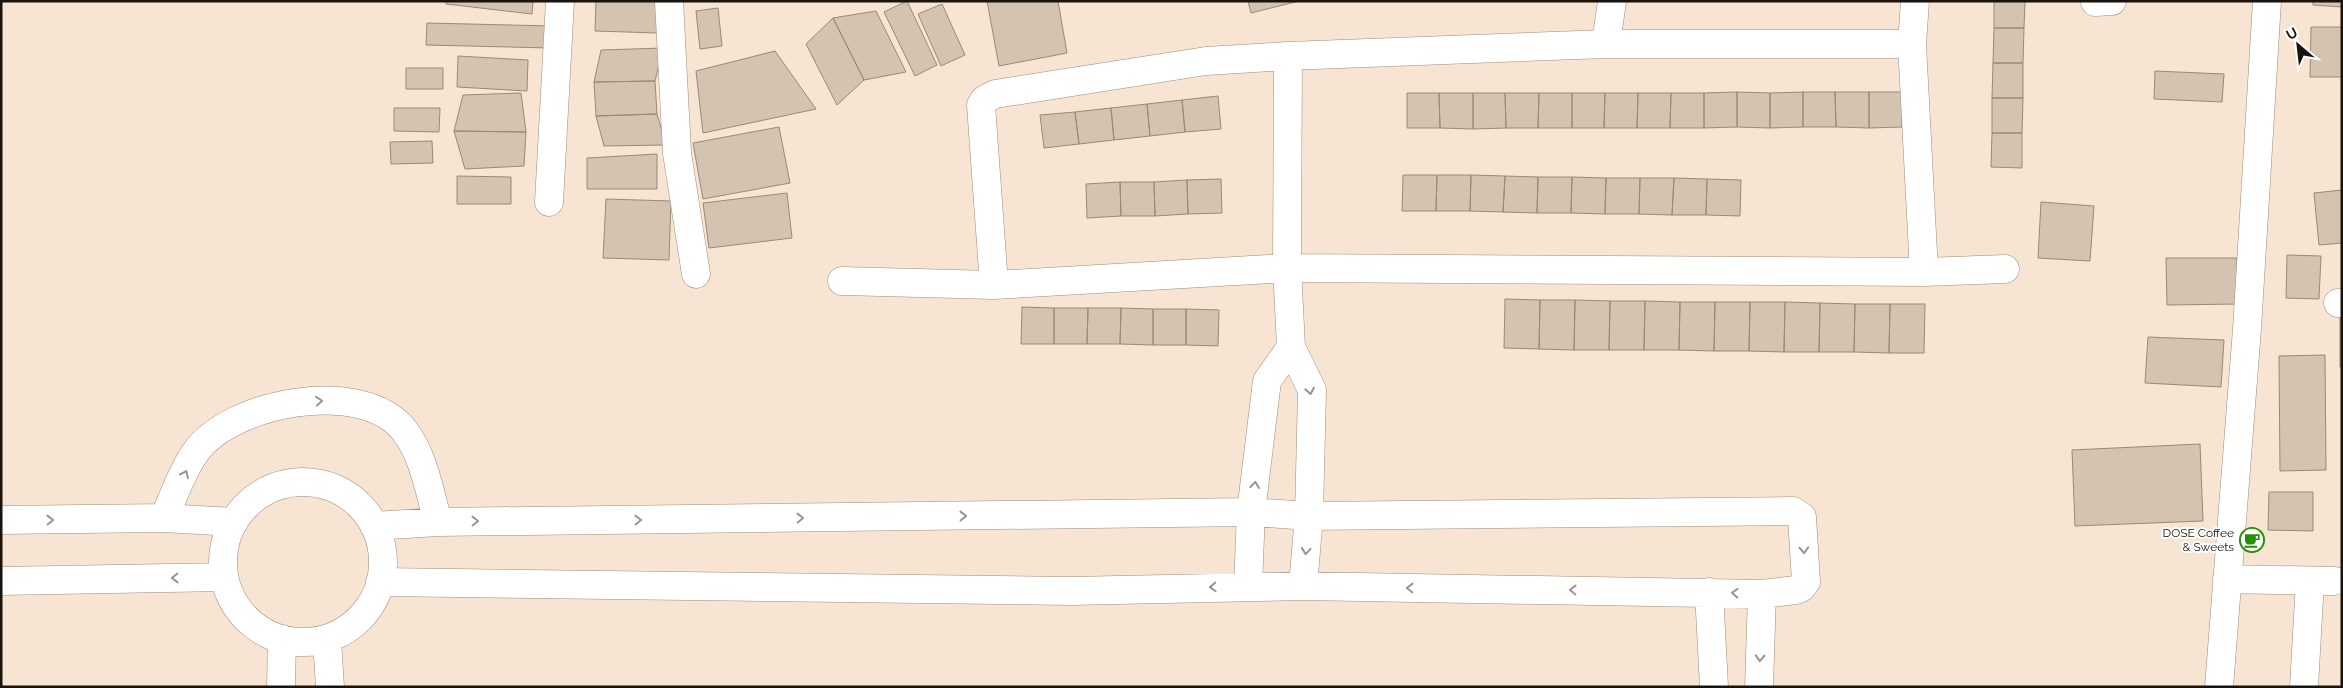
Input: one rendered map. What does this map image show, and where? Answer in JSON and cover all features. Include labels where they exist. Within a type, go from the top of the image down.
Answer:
[{"type":"street","points":[[549,202],[560,1]]},
{"type":"street","points":[[669,1],[677,153],[696,274]]},
{"type":"street","points":[[1606,44],[1612,1]]},
{"type":"street","points":[[1915,1],[1912,44],[1924,272]]},
{"type":"street","points":[[2095,2],[2112,1]]},
{"type":"street","points":[[2219,687],[2247,329],[2267,1]]},
{"type":"street","points":[[994,285],[981,129],[981,106],[984,100],[1003,93],[1206,61],[1288,56],[1606,44],[1912,44]]},
{"type":"street","points":[[1288,56],[1287,268],[1291,347],[1312,390],[1309,516],[1303,586]]},
{"type":"street","points":[[842,281],[994,285],[1287,268],[1924,272],[2005,269]]},
{"type":"street","points":[[1248,586],[1251,512],[1267,381],[1291,347]]},
{"type":"street","points":[[164,518],[195,453],[227,425],[251,414],[299,402],[335,399],[386,413],[403,429],[418,451],[438,522]]},
{"type":"street","points":[[299,482],[314,483],[344,493],[367,514],[374,526],[383,554],[380,582],[368,608],[347,628],[327,640],[299,642],[282,639],[260,631],[234,604],[224,577],[223,558],[226,540],[234,522],[254,499],[283,485],[299,482]]},
{"type":"street","points":[[374,526],[438,522],[1251,512],[1309,516],[1798,512],[1802,517],[1806,582],[1801,588],[1796,590],[1762,594],[1303,586],[1071,592],[380,582]]},
{"type":"street","points":[[1,520],[164,518],[234,522]]},
{"type":"street","points":[[1,582],[224,577]]},
{"type":"street","points":[[2227,579],[2332,581],[2304,687]]},
{"type":"street","points":[[1709,592],[1714,687]]},
{"type":"street","points":[[1759,687],[1762,594]]},
{"type":"street","points":[[281,687],[282,639]]},
{"type":"street","points":[[327,640],[330,687]]},
{"type":"building","points":[[446,1],[533,1],[532,14],[446,4]]},
{"type":"building","points":[[596,1],[658,1],[657,33],[595,31]]},
{"type":"building","points":[[907,1],[937,65],[915,76],[884,12]]},
{"type":"building","points":[[987,1],[1058,1],[1067,53],[999,66]]},
{"type":"building","points":[[1248,1],[1299,1],[1251,13]]},
{"type":"building","points":[[1994,1],[2025,1],[2024,28],[1994,28]]},
{"type":"building","points":[[2313,1],[2342,1],[2342,7],[2313,5]]},
{"type":"building","points":[[942,4],[965,55],[941,66],[918,14]]},
{"type":"building","points":[[718,8],[722,46],[700,49],[696,11]]},
{"type":"building","points":[[876,11],[906,72],[864,80],[833,18]]},
{"type":"building","points":[[833,18],[864,80],[837,105],[806,44]]},
{"type":"building","points":[[427,23],[551,26],[550,48],[426,45]]},
{"type":"building","points":[[2311,27],[2342,27],[2342,77],[2310,77]]},
{"type":"building","points":[[1994,28],[2024,28],[2023,63],[1993,63]]},
{"type":"building","points":[[663,48],[655,81],[594,82],[601,50]]},
{"type":"building","points":[[775,51],[816,109],[703,133],[696,71]]},
{"type":"building","points":[[458,56],[528,60],[527,91],[457,87]]},
{"type":"building","points":[[1993,63],[2023,63],[2023,98],[1992,98]]},
{"type":"building","points":[[406,68],[443,68],[443,89],[406,89]]},
{"type":"building","points":[[2155,71],[2224,74],[2222,102],[2154,99]]},
{"type":"building","points":[[655,81],[657,114],[596,116],[594,82]]},
{"type":"building","points":[[1737,92],[1737,127],[1704,128],[1704,93]]},
{"type":"building","points":[[1737,92],[1770,93],[1770,128],[1737,127]]},
{"type":"building","points":[[1803,92],[1803,127],[1770,128],[1770,93]]},
{"type":"building","points":[[1803,92],[1835,92],[1836,127],[1803,127]]},
{"type":"building","points":[[1835,92],[1869,92],[1869,128],[1836,127]]},
{"type":"building","points":[[1869,92],[1902,92],[1902,127],[1869,128]]},
{"type":"building","points":[[521,93],[526,132],[454,131],[463,95]]},
{"type":"building","points":[[1407,93],[1439,93],[1440,128],[1407,128]]},
{"type":"building","points":[[1439,93],[1473,93],[1473,129],[1440,128]]},
{"type":"building","points":[[1473,93],[1505,93],[1506,128],[1473,129]]},
{"type":"building","points":[[1505,93],[1539,93],[1538,128],[1506,128]]},
{"type":"building","points":[[1539,93],[1572,93],[1572,128],[1538,128]]},
{"type":"building","points":[[1572,93],[1605,93],[1604,128],[1572,128]]},
{"type":"building","points":[[1605,93],[1638,93],[1637,128],[1604,128]]},
{"type":"building","points":[[1638,93],[1671,93],[1670,128],[1637,128]]},
{"type":"building","points":[[1671,93],[1704,93],[1704,128],[1670,128]]},
{"type":"building","points":[[1218,96],[1221,129],[1185,132],[1182,100]]},
{"type":"building","points":[[1992,98],[2023,98],[2022,133],[1992,133]]},
{"type":"building","points":[[1182,100],[1185,132],[1150,136],[1147,104]]},
{"type":"building","points":[[1147,104],[1150,136],[1114,140],[1111,108]]},
{"type":"building","points":[[394,108],[440,108],[439,132],[394,131]]},
{"type":"building","points":[[1111,108],[1114,140],[1079,144],[1075,112]]},
{"type":"building","points":[[1075,112],[1079,144],[1044,148],[1040,115]]},
{"type":"building","points":[[657,114],[666,145],[604,146],[596,116]]},
{"type":"building","points":[[779,127],[790,183],[703,199],[693,143]]},
{"type":"building","points":[[454,131],[526,132],[524,166],[465,169]]},
{"type":"building","points":[[1992,133],[2022,133],[2022,168],[1991,167]]},
{"type":"building","points":[[432,141],[433,163],[391,164],[390,142]]},
{"type":"building","points":[[657,154],[657,189],[587,189],[587,158]]},
{"type":"building","points":[[1403,175],[1437,175],[1436,211],[1402,211]]},
{"type":"building","points":[[1437,175],[1471,175],[1470,211],[1436,211]]},
{"type":"building","points":[[1471,175],[1505,176],[1503,212],[1470,211]]},
{"type":"building","points":[[457,176],[511,177],[511,204],[457,204]]},
{"type":"building","points":[[1505,176],[1538,177],[1537,213],[1503,212]]},
{"type":"building","points":[[1538,177],[1572,177],[1571,213],[1537,213]]},
{"type":"building","points":[[1572,177],[1606,178],[1605,214],[1571,213]]},
{"type":"building","points":[[1606,178],[1640,178],[1639,214],[1605,214]]},
{"type":"building","points":[[1640,178],[1674,178],[1672,215],[1639,214]]},
{"type":"building","points":[[1674,178],[1707,179],[1706,215],[1672,215]]},
{"type":"building","points":[[1221,179],[1222,213],[1188,214],[1187,180]]},
{"type":"building","points":[[1707,179],[1741,180],[1740,216],[1706,215]]},
{"type":"building","points":[[1187,180],[1188,214],[1155,216],[1154,182]]},
{"type":"building","points":[[1120,182],[1121,216],[1087,218],[1086,184]]},
{"type":"building","points":[[1120,182],[1154,182],[1155,216],[1121,216]]},
{"type":"building","points":[[2342,190],[2342,243],[2319,245],[2314,193]]},
{"type":"building","points":[[787,193],[792,238],[709,248],[703,203]]},
{"type":"building","points":[[606,199],[671,201],[669,260],[603,258]]},
{"type":"building","points":[[2041,202],[2094,206],[2090,261],[2038,258]]},
{"type":"building","points":[[2287,255],[2321,256],[2319,299],[2286,298]]},
{"type":"building","points":[[2166,258],[2237,258],[2238,304],[2167,305]]},
{"type":"building","points":[[1505,299],[1540,300],[1539,349],[1504,348]]},
{"type":"building","points":[[1540,300],[1575,300],[1574,350],[1539,349]]},
{"type":"building","points":[[1575,300],[1610,301],[1609,350],[1574,350]]},
{"type":"building","points":[[1610,301],[1645,301],[1644,350],[1609,350]]},
{"type":"building","points":[[1645,301],[1680,302],[1679,350],[1644,350]]},
{"type":"building","points":[[1680,302],[1715,302],[1714,351],[1679,350]]},
{"type":"building","points":[[1715,302],[1750,302],[1749,351],[1714,351]]},
{"type":"building","points":[[1750,302],[1785,302],[1784,352],[1749,351]]},
{"type":"building","points":[[1785,302],[1820,303],[1819,352],[1784,352]]},
{"type":"building","points":[[1820,303],[1855,304],[1854,352],[1819,352]]},
{"type":"building","points":[[1855,304],[1890,304],[1889,353],[1854,352]]},
{"type":"building","points":[[1890,304],[1925,304],[1924,353],[1889,353]]},
{"type":"building","points":[[1022,307],[1054,308],[1054,344],[1021,344]]},
{"type":"building","points":[[1054,308],[1088,308],[1087,344],[1054,344]]},
{"type":"building","points":[[1088,308],[1121,308],[1120,344],[1087,344]]},
{"type":"building","points":[[1121,308],[1153,309],[1153,345],[1120,344]]},
{"type":"building","points":[[1153,309],[1186,309],[1186,345],[1153,345]]},
{"type":"building","points":[[1186,309],[1219,310],[1218,346],[1186,345]]},
{"type":"building","points":[[2340,315],[2342,315],[2342,367],[2340,367]]},
{"type":"building","points":[[2148,337],[2224,340],[2221,387],[2145,383]]},
{"type":"building","points":[[2325,355],[2326,470],[2280,471],[2279,356]]},
{"type":"building","points":[[2200,444],[2203,521],[2075,526],[2072,450]]},
{"type":"building","points":[[2269,492],[2313,492],[2313,531],[2268,530]]},
{"type":"place","name":"DOSE Coffee & Sweets","points":[[2252,540]]}]
